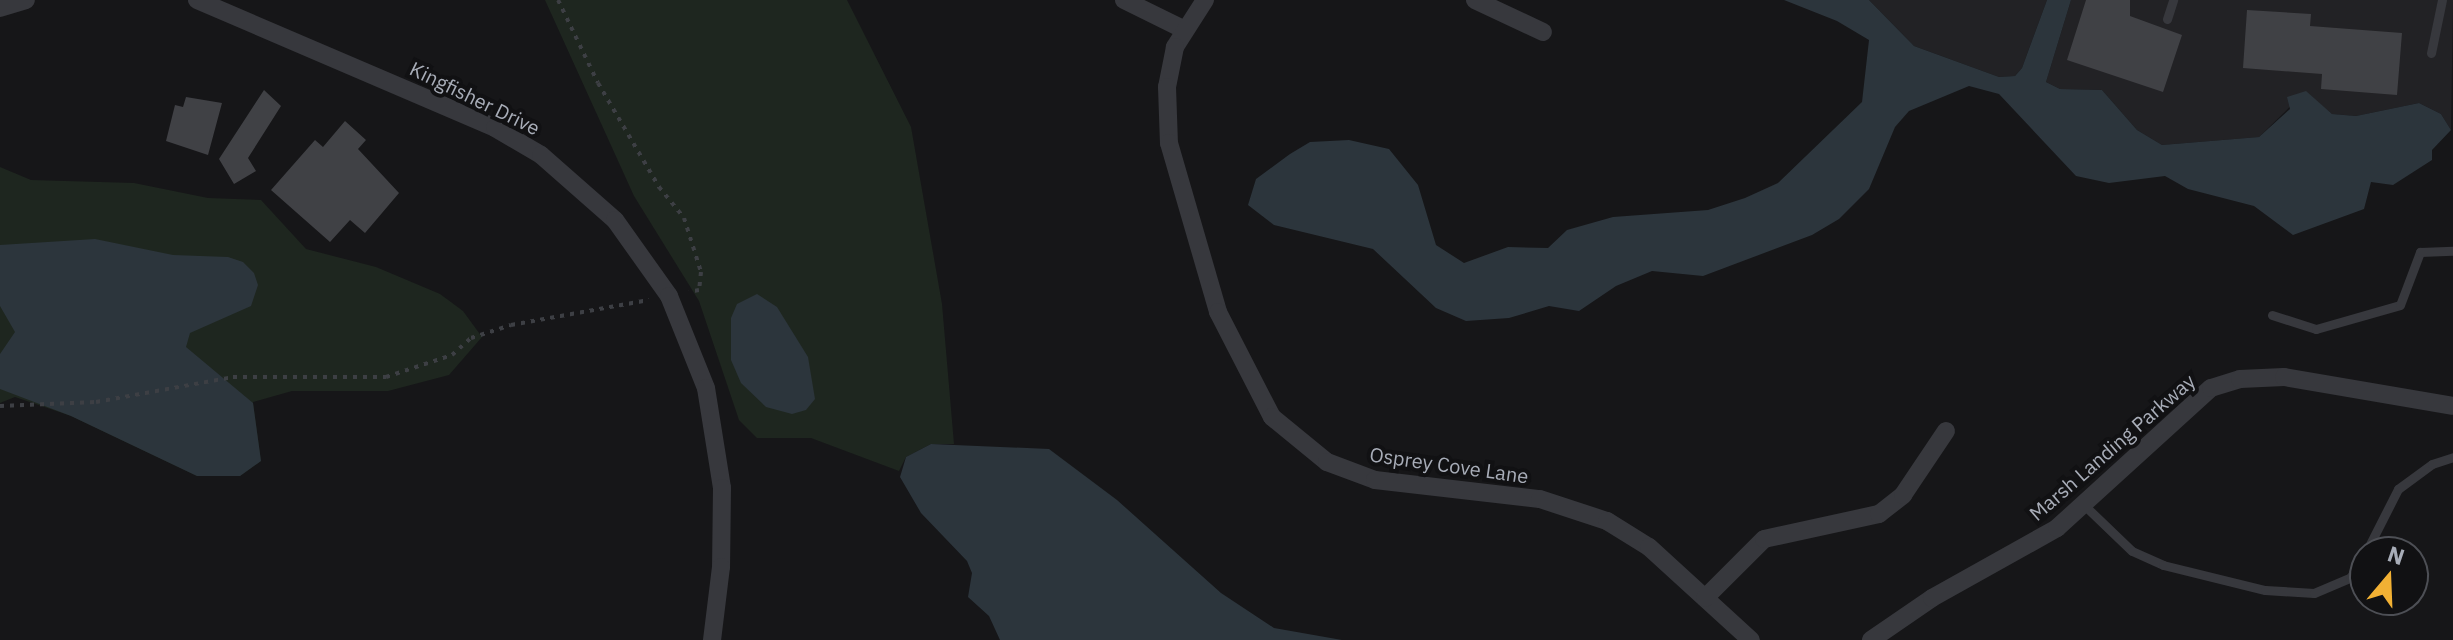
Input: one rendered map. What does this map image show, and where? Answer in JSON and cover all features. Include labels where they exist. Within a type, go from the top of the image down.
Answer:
[{"type":"street","points":[[0,8],[26,0]]},
{"type":"street","name":"Kingfisher Drive","points":[[197,0],[495,128],[541,155],[615,220],[669,296],[696,358],[718,437],[721,567],[712,640]]},
{"type":"street","points":[[1124,0],[1183,29]]},
{"type":"street","name":"Osprey Cove Lane","points":[[1205,0],[1183,29],[1167,87],[1169,143],[1218,312],[1272,417],[1327,462],[1375,480],[1540,499],[1584,511],[1649,547],[1751,640]]},
{"type":"street","points":[[1475,0],[1543,32]]},
{"type":"street","name":"Marsh Landing Parkway","points":[[1871,640],[1932,598],[2013,557],[2084,505],[2196,397],[2228,381],[2284,377],[2453,406]]},
{"type":"street","points":[[1705,598],[1764,539],[1879,514],[1903,495],[1946,431]]},
{"type":"lane","points":[[2167,19],[2173,0]]},
{"type":"lane","points":[[2431,53],[2442,0]]},
{"type":"lane","points":[[2272,315],[2316,329],[2400,305],[2420,252],[2453,251]]},
{"type":"lane","points":[[2374,536],[2398,489],[2432,464],[2453,457]]},
{"type":"lane","points":[[2084,505],[2132,551],[2163,565],[2265,590],[2314,593],[2349,578]]},
{"type":"path","points":[[0,406],[96,402],[233,377],[386,377],[452,355],[471,338],[511,325],[699,290],[701,272],[684,218],[659,187],[598,83],[558,0]]},
{"type":"shaded area","points":[[545,0],[847,0],[911,127],[942,304],[954,444],[931,444],[906,457],[899,471],[811,438],[757,438],[739,420],[699,301],[634,196]]},
{"type":"shaded area","points":[[1784,0],[1869,0],[1914,46],[1999,77],[2015,76],[2022,68],[2047,0],[2071,0],[2046,82],[2060,89],[2102,90],[2137,130],[2162,145],[2259,137],[2290,109],[2287,97],[2306,91],[2332,114],[2356,116],[2419,103],[2441,114],[2451,130],[2432,150],[2432,160],[2393,185],[2371,182],[2364,209],[2293,235],[2254,206],[2188,189],[2165,176],[2109,183],[2076,176],[1999,94],[1969,86],[1909,111],[1895,127],[1869,189],[1839,219],[1812,235],[1703,276],[1652,271],[1616,286],[1579,311],[1549,306],[1509,318],[1466,321],[1436,308],[1373,249],[1274,225],[1248,205],[1256,179],[1290,154],[1310,142],[1349,140],[1389,149],[1418,185],[1436,245],[1464,263],[1508,247],[1548,248],[1567,230],[1613,217],[1708,210],[1745,198],[1778,183],[1862,102],[1869,40],[1837,21]]},
{"type":"shaded area","points":[[1869,0],[2047,0],[2022,68],[2015,76],[1999,77],[1914,46]]},
{"type":"shaded area","points":[[2071,0],[2453,0],[2451,130],[2441,114],[2419,103],[2356,116],[2332,114],[2305,92],[2259,137],[2162,145],[2137,130],[2102,90],[2060,89],[2046,82]]},
{"type":"shaded area","points":[[0,167],[31,180],[134,183],[208,198],[261,200],[306,249],[376,267],[440,294],[463,311],[482,337],[449,375],[388,391],[292,391],[253,402],[261,461],[240,476],[197,476],[71,416],[15,397],[0,403]]},
{"type":"shaded area","points":[[95,239],[173,255],[228,257],[243,262],[254,273],[258,285],[251,306],[190,333],[186,347],[253,403],[261,461],[240,476],[197,476],[71,416],[0,389],[0,354],[15,332],[0,306],[0,245]]},
{"type":"shaded area","points":[[757,294],[777,307],[808,357],[815,399],[806,410],[792,414],[766,407],[741,383],[731,360],[731,318],[737,304]]},
{"type":"shaded area","points":[[931,444],[1049,449],[1117,500],[1221,593],[1274,628],[1342,640],[1000,640],[989,616],[968,597],[972,573],[967,561],[921,513],[900,477],[906,457]]},
{"type":"building","points":[[2086,0],[2130,0],[2130,16],[2182,35],[2163,92],[2067,60]]},
{"type":"building","points":[[2247,10],[2311,14],[2310,26],[2402,33],[2397,95],[2321,89],[2322,74],[2243,68]]},
{"type":"building","points":[[264,90],[281,106],[248,158],[256,171],[234,184],[219,159]]},
{"type":"building","points":[[186,97],[222,103],[208,155],[166,141],[175,105],[183,107]]},
{"type":"building","points":[[345,121],[366,140],[358,149],[399,193],[365,233],[350,220],[330,242],[271,190],[315,140],[323,147]]}]
